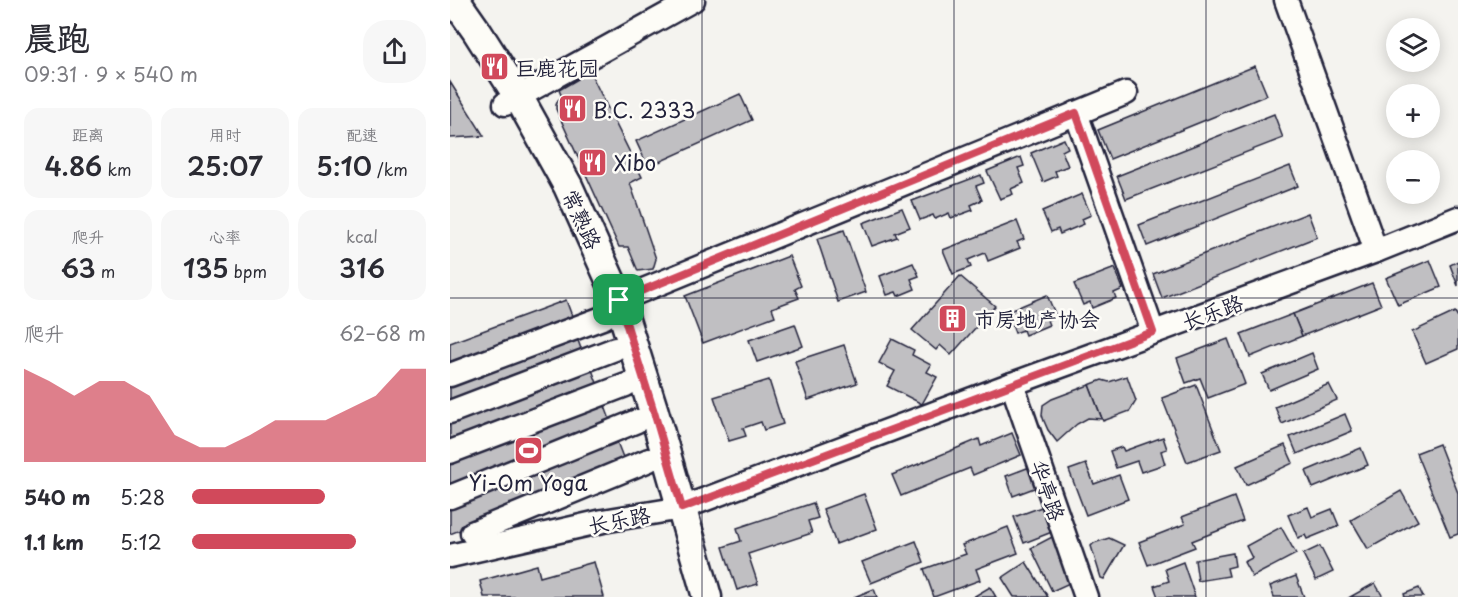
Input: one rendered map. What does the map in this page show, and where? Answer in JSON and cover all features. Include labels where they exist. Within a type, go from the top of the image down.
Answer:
[{"type":"main road","name":"常熟路","points":[[453,17],[512,100],[540,165],[612,308],[654,412],[690,597]]},
{"type":"main road","name":"常熟路","points":[[612,308],[615,349],[649,460],[673,509],[707,597]]},
{"type":"street","points":[[512,100],[693,0]]},
{"type":"street","points":[[1286,0],[1377,251]]},
{"type":"street","points":[[450,375],[1126,93]]},
{"type":"street","points":[[1076,113],[1153,332]]},
{"type":"street","name":"长乐路","points":[[450,556],[603,521],[673,509],[1377,251],[1458,218]]},
{"type":"street","points":[[450,412],[615,349]]},
{"type":"street","name":"华亭路","points":[[1012,384],[1086,597]]},
{"type":"street","points":[[450,453],[626,385]]},
{"type":"street","points":[[450,497],[637,421]]},
{"type":"street","points":[[472,533],[649,460]]},
{"type":"building","points":[[1255,66],[1267,95],[1110,159],[1098,130]]},
{"type":"building","points":[[590,72],[642,177],[630,183],[656,259],[653,269],[638,271],[628,247],[619,247],[556,109],[558,100],[562,97],[559,90]]},
{"type":"building","points":[[450,82],[484,136],[450,138]]},
{"type":"building","points":[[740,94],[752,120],[648,167],[636,141]]},
{"type":"building","points":[[1274,114],[1283,138],[1126,199],[1117,176]]},
{"type":"building","points":[[1064,139],[1068,148],[1062,151],[1068,166],[1055,171],[1057,176],[1043,182],[1031,153]]},
{"type":"building","points":[[1021,157],[1024,166],[1018,168],[1024,183],[1011,189],[1013,194],[1000,199],[987,171]]},
{"type":"building","points":[[1290,166],[1298,186],[1147,246],[1139,225]]},
{"type":"building","points":[[981,175],[984,183],[976,186],[982,200],[971,205],[973,210],[951,218],[949,213],[935,219],[933,215],[920,220],[912,201]]},
{"type":"building","points":[[1082,194],[1091,215],[1082,219],[1084,224],[1060,234],[1058,229],[1051,232],[1042,211]]},
{"type":"building","points":[[902,208],[910,227],[895,233],[897,237],[872,246],[863,223]]},
{"type":"building","points":[[1308,213],[1317,237],[1162,298],[1153,274]]},
{"type":"building","points":[[1017,221],[1024,239],[1017,242],[1020,248],[988,261],[985,253],[968,260],[971,267],[953,274],[943,250]]},
{"type":"building","points":[[844,230],[866,292],[838,302],[817,239]]},
{"type":"building","points":[[789,256],[801,286],[795,289],[799,298],[772,308],[775,316],[703,343],[685,296]]},
{"type":"building","points":[[1430,260],[1441,287],[1398,305],[1386,278]]},
{"type":"building","points":[[1458,261],[1458,286],[1450,265]]},
{"type":"building","points":[[913,263],[919,276],[911,279],[915,289],[898,296],[896,292],[887,295],[880,276]]},
{"type":"building","points":[[1115,268],[1123,289],[1114,293],[1116,298],[1092,308],[1090,302],[1083,305],[1074,284]]},
{"type":"building","name":"市房地产协会","points":[[960,276],[995,306],[951,355],[940,345],[936,350],[912,330]]},
{"type":"building","points":[[1372,283],[1381,305],[1302,336],[1293,314]]},
{"type":"building","points":[[1047,295],[1056,316],[1047,320],[1049,325],[1025,335],[1023,330],[1015,333],[1007,312]]},
{"type":"building","points":[[566,300],[575,324],[450,371],[450,343]]},
{"type":"building","points":[[1455,312],[1458,317],[1458,349],[1426,363],[1412,332]]},
{"type":"building","points":[[1293,314],[1302,336],[1250,357],[1241,334]]},
{"type":"building","points":[[795,324],[803,346],[757,362],[749,340]]},
{"type":"building","points":[[575,332],[584,357],[450,407],[450,379]]},
{"type":"building","points":[[892,339],[914,350],[912,355],[931,365],[927,372],[937,377],[922,404],[887,386],[895,371],[879,363]]},
{"type":"building","points":[[1228,339],[1245,384],[1208,398],[1200,378],[1186,383],[1177,358]]},
{"type":"building","points":[[844,345],[857,383],[808,400],[795,361]]},
{"type":"building","points":[[1312,353],[1318,369],[1269,390],[1262,374]]},
{"type":"building","points":[[591,367],[600,391],[450,447],[450,420]]},
{"type":"building","points":[[1127,376],[1136,401],[1130,411],[1103,421],[1089,385],[1102,380],[1109,382]]},
{"type":"building","points":[[769,380],[783,424],[764,430],[761,422],[743,428],[746,436],[729,441],[714,397]]},
{"type":"building","points":[[1329,384],[1337,400],[1282,424],[1275,407]]},
{"type":"building","points":[[1089,385],[1102,419],[1088,418],[1077,424],[1057,442],[1044,421],[1043,405],[1052,399]]},
{"type":"building","points":[[1196,385],[1221,450],[1187,462],[1162,398]]},
{"type":"building","points":[[603,401],[612,425],[450,487],[450,459]]},
{"type":"building","points":[[1345,414],[1352,431],[1297,454],[1290,437]]},
{"type":"building","points":[[1012,433],[1021,455],[973,475],[970,468],[901,496],[892,475],[979,439],[981,446]]},
{"type":"building","points":[[1163,437],[1167,449],[1161,451],[1165,464],[1141,472],[1137,461],[1116,468],[1110,451],[1122,447],[1124,451]]},
{"type":"building","points":[[617,442],[626,465],[450,534],[450,508]]},
{"type":"building","points":[[1439,444],[1458,493],[1458,534],[1450,537],[1416,453]]},
{"type":"building","points":[[1285,445],[1293,463],[1246,485],[1237,466]]},
{"type":"building","points":[[1361,448],[1368,465],[1313,488],[1306,471]]},
{"type":"building","points":[[1086,464],[1094,484],[1119,475],[1128,499],[1086,515],[1069,470]]},
{"type":"building","points":[[1035,465],[1042,485],[1013,496],[1006,476]]},
{"type":"building","points":[[1401,491],[1418,521],[1368,549],[1351,520]]},
{"type":"building","points":[[864,494],[877,529],[836,544],[823,509]]},
{"type":"building","points":[[1234,497],[1243,521],[1192,541],[1195,547],[1148,565],[1139,542],[1185,524],[1182,517]]},
{"type":"building","points":[[813,503],[818,518],[808,521],[812,533],[748,554],[758,584],[737,590],[723,547],[741,541],[737,528]]},
{"type":"building","points":[[1047,505],[1057,530],[1024,543],[1014,517]]},
{"type":"building","points":[[1308,507],[1312,517],[1332,509],[1339,526],[1307,539],[1305,535],[1298,538],[1288,515]]},
{"type":"building","points":[[1008,527],[1018,553],[976,569],[980,580],[934,597],[924,569],[966,554],[962,545]]},
{"type":"building","points":[[1281,527],[1296,554],[1252,577],[1244,562],[1252,558],[1246,546]]},
{"type":"building","points":[[1054,536],[1076,580],[1052,591],[1031,548]]},
{"type":"building","points":[[1109,538],[1124,545],[1104,579],[1101,578],[1091,546]]},
{"type":"building","points":[[916,541],[924,562],[871,583],[862,562]]},
{"type":"building","points":[[1320,546],[1333,572],[1316,580],[1303,554]]},
{"type":"building","points":[[1233,553],[1235,566],[1227,568],[1229,576],[1198,581],[1195,560]]},
{"type":"building","points":[[594,562],[604,597],[484,597],[480,581],[537,565],[540,577]]},
{"type":"building","points":[[1026,562],[1048,597],[1014,597],[1002,578]]},
{"type":"building","points":[[1183,562],[1195,597],[1158,597],[1154,586],[1169,581],[1165,569]]},
{"type":"building","points":[[1296,576],[1304,597],[1274,597],[1270,586]]},
{"type":"building","points":[[1375,583],[1383,597],[1350,597]]},
{"type":"building","points":[[990,587],[996,597],[973,597]]},
{"type":"building","points":[[1419,588],[1423,597],[1405,597],[1404,594]]},
{"type":"building","points":[[874,589],[877,597],[854,597]]},
{"type":"place","name":"巨鹿花园","points":[[494,67]]},
{"type":"place","name":"B.C. 2333","points":[[572,109]]},
{"type":"place","name":"Xibo","points":[[593,162]]},
{"type":"place","name":"市房地产协会","points":[[953,318]]},
{"type":"place","name":"Yi-Om Yoga","points":[[528,451]]},
{"type":"route","points":[[1076,113],[1153,332],[682,508],[619,300],[1076,113]]}]
